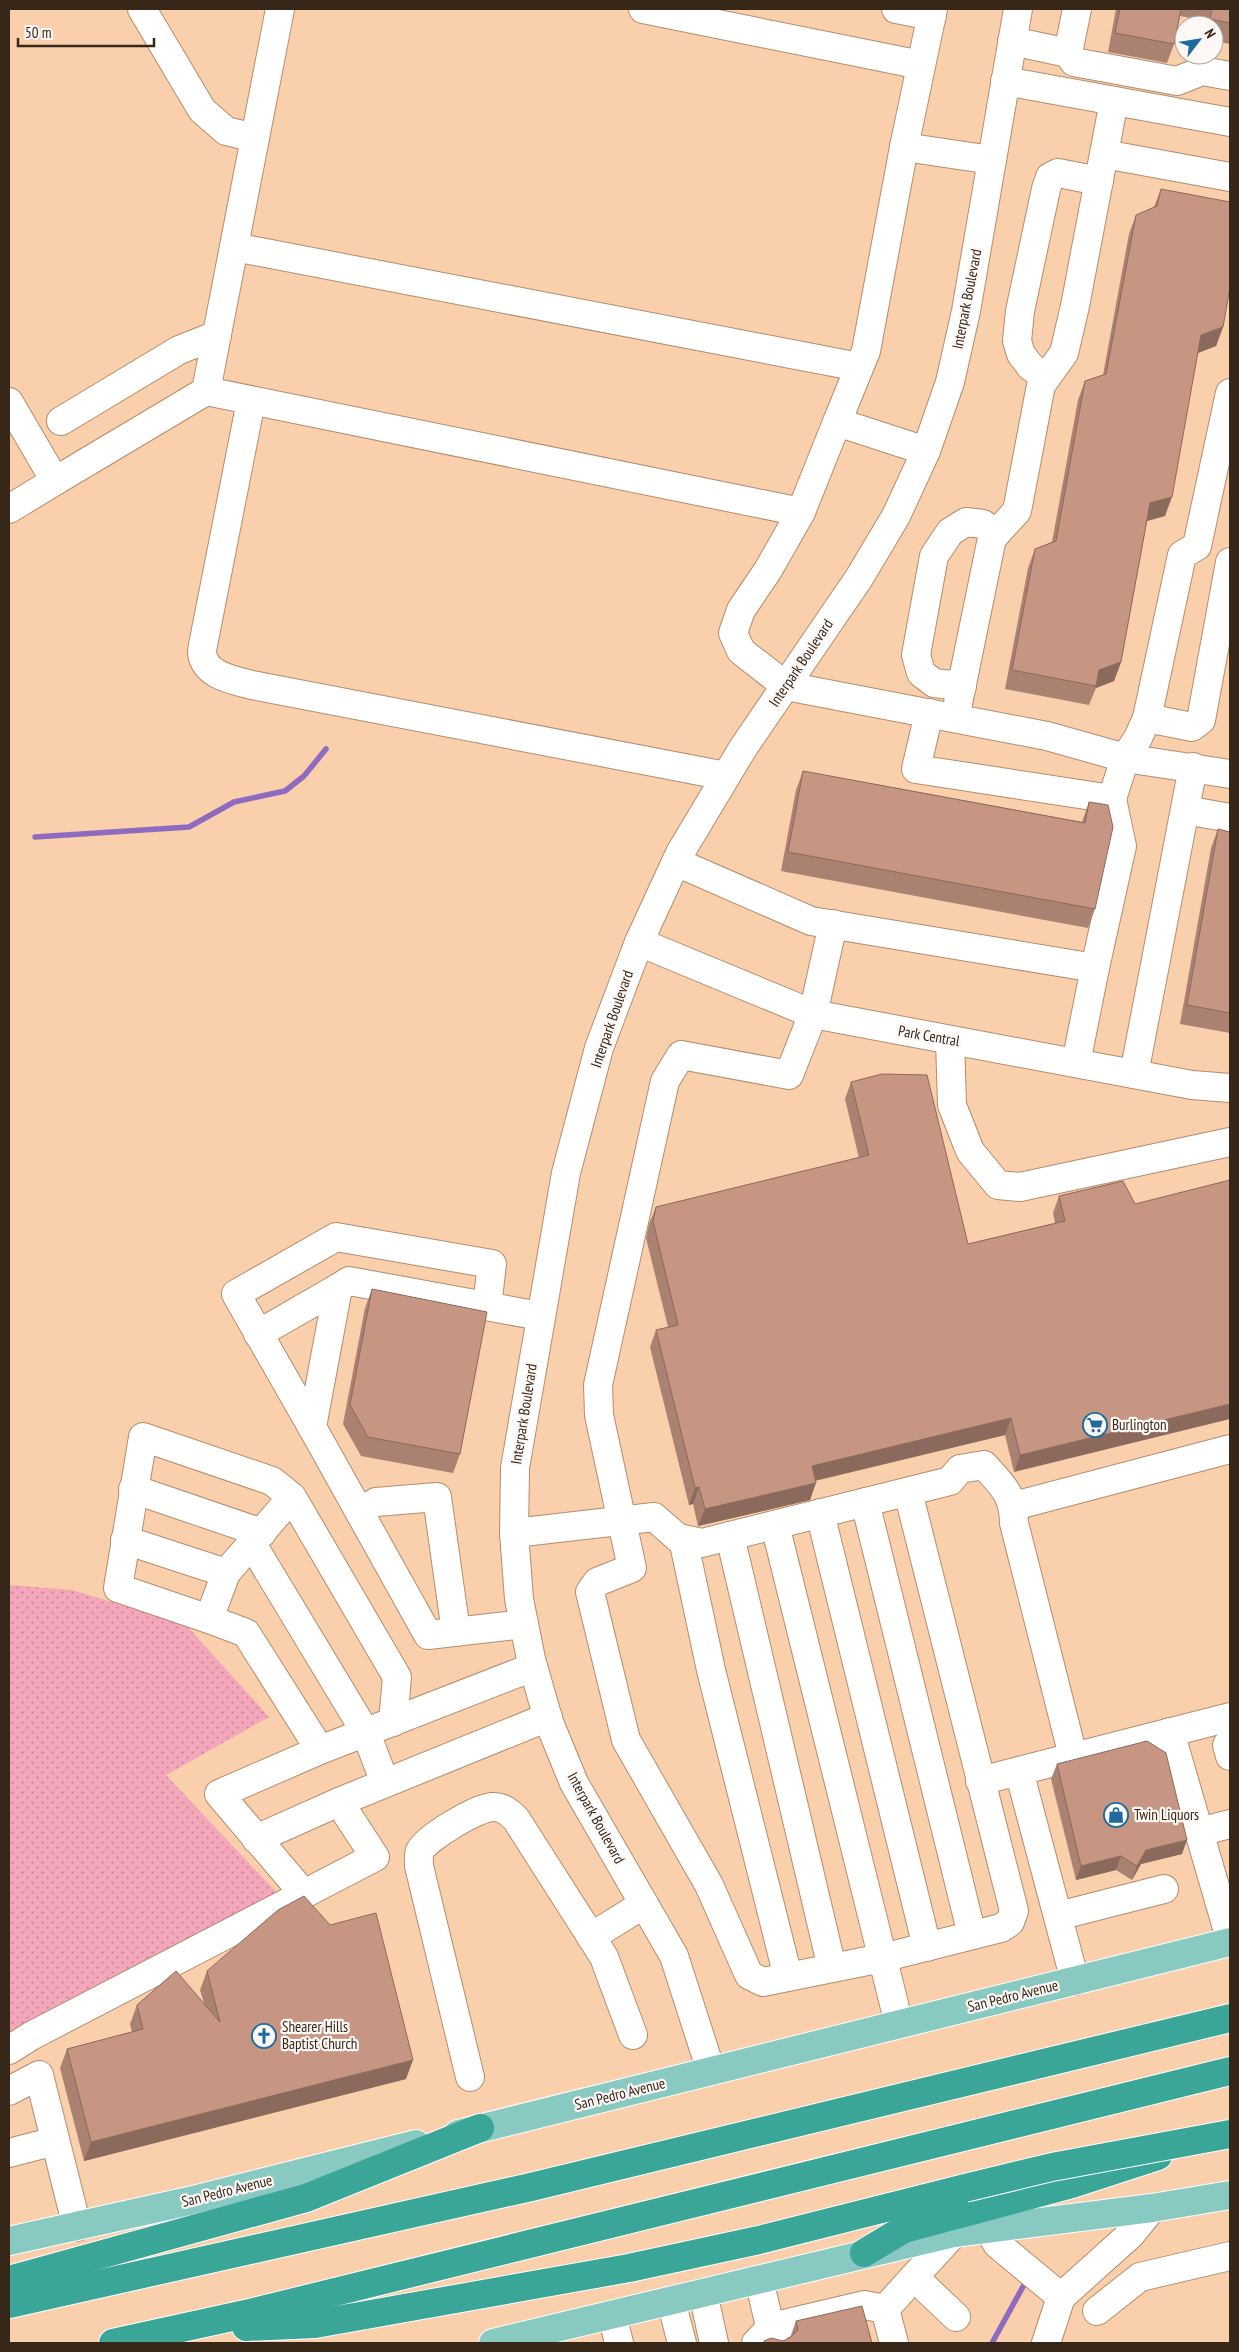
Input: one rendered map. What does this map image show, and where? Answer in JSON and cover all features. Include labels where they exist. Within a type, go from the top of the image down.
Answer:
[{"type":"highway","points":[[9,2304],[531,2187],[1230,2018]]},
{"type":"highway","points":[[113,2343],[180,2329],[1230,2071]]},
{"type":"highway","points":[[9,2280],[306,2198],[480,2128]]},
{"type":"highway","points":[[180,2329],[315,2324],[520,2288],[714,2250],[1052,2167],[1230,2133]]},
{"type":"highway","points":[[864,2253],[904,2229],[1072,2184],[1230,2133]]},
{"type":"main road","name":"San Pedro Avenue","points":[[9,2240],[77,2227],[480,2128],[1075,1981],[1230,1940]]},
{"type":"main road","points":[[493,2343],[528,2339],[671,2301],[864,2253],[954,2233],[1152,2208],[1230,2195]]},
{"type":"street","points":[[142,9],[202,110],[226,131],[255,138]]},
{"type":"street","points":[[206,392],[280,9]]},
{"type":"street","points":[[643,9],[921,65]]},
{"type":"street","points":[[896,9],[932,12],[904,147],[866,350],[801,512],[768,570],[741,610],[733,632],[741,651],[786,686],[1047,736],[1125,758],[1230,774]]},
{"type":"street","name":"Interpark Boulevard","points":[[711,2071],[674,1956],[574,1783],[548,1717],[533,1667],[520,1599],[514,1533],[515,1468],[566,1173],[599,1048],[639,942],[676,862],[726,776],[864,570],[896,516],[926,451],[950,382],[966,311],[1018,9]]},
{"type":"street","points":[[1068,53],[1078,9]]},
{"type":"street","points":[[1012,41],[1068,53],[1074,62],[1176,82],[1202,71],[1230,76]]},
{"type":"street","points":[[1005,81],[1230,122]]},
{"type":"street","points":[[955,718],[992,538],[1017,511],[1041,385],[1064,353],[1114,101]]},
{"type":"street","points":[[904,147],[992,160]]},
{"type":"street","points":[[1104,154],[1230,178]]},
{"type":"street","points":[[1046,378],[1030,366],[1021,354],[1017,341],[1020,311],[1046,189],[1050,177],[1058,173],[1099,181]]},
{"type":"street","points":[[234,246],[859,367]]},
{"type":"street","points":[[61,421],[179,350],[217,334]]},
{"type":"street","points":[[9,509],[206,392],[801,512]]},
{"type":"street","points":[[1076,1063],[1122,846],[1112,799],[1125,758],[1138,738],[1147,718],[1182,555],[1197,546],[1230,393]]},
{"type":"street","points":[[251,401],[202,653],[206,666],[221,676],[252,685],[726,776]]},
{"type":"street","points":[[9,402],[55,481]]},
{"type":"street","points":[[836,422],[926,451]]},
{"type":"street","points":[[962,686],[934,683],[921,673],[916,655],[934,556],[950,532],[966,522],[984,524],[996,534]]},
{"type":"street","points":[[1147,718],[1192,727],[1201,720],[1230,562],[1204,556],[1197,546]]},
{"type":"street","points":[[928,713],[916,769],[1112,799]]},
{"type":"street","points":[[1134,1074],[1193,767]]},
{"type":"street","points":[[1185,810],[1230,818]]},
{"type":"street","points":[[676,862],[812,921],[1095,968]]},
{"type":"street","points":[[833,924],[813,1014],[789,1075],[681,1055],[665,1082],[598,1385],[599,1415],[632,1568],[597,1582],[590,1592],[626,1740],[708,1885],[749,1975],[763,1982],[882,1958],[1001,1928],[1010,1922],[1014,1911],[908,1492]]},
{"type":"street","name":"Park Central","points":[[639,942],[813,1014],[1134,1074],[1192,1084],[1230,1088]]},
{"type":"street","points":[[950,1040],[952,1105],[970,1152],[998,1185],[1020,1186],[1230,1142]]},
{"type":"street","points":[[486,1306],[492,1264],[336,1237],[236,1294],[428,1635],[524,1624]]},
{"type":"street","points":[[258,1334],[349,1281],[540,1316]]},
{"type":"street","points":[[312,1427],[338,1288]]},
{"type":"street","points":[[320,1750],[246,1633],[209,1618],[118,1588],[142,1437],[272,1481],[292,1497],[397,1677],[393,1722]]},
{"type":"street","points":[[1014,1506],[1230,1449]]},
{"type":"street","points":[[514,1533],[622,1523],[654,1517],[678,1538],[702,1542],[950,1481],[960,1469],[984,1465],[1002,1485],[1014,1506],[1014,1524],[1073,1756]]},
{"type":"street","points":[[133,1489],[257,1538],[366,1733],[385,1783]]},
{"type":"street","points":[[209,1618],[226,1573],[292,1497]]},
{"type":"street","points":[[359,1511],[376,1502],[437,1497],[456,1632]]},
{"type":"street","points":[[865,1502],[972,1935]]},
{"type":"street","points":[[820,1513],[927,1947]]},
{"type":"street","points":[[774,1525],[899,2024]]},
{"type":"street","points":[[730,1536],[832,1968]]},
{"type":"street","points":[[683,1539],[711,1670],[788,1977]]},
{"type":"street","points":[[125,1540],[226,1573]]},
{"type":"street","points":[[304,1894],[219,1794],[320,1750],[533,1667]]},
{"type":"street","points":[[256,1839],[339,1802],[548,1717]]},
{"type":"street","points":[[980,1782],[1073,1756],[1230,1717]]},
{"type":"street","points":[[1170,1732],[1230,1940]]},
{"type":"street","points":[[1019,1771],[1075,1981]]},
{"type":"street","points":[[9,2050],[31,2036],[375,1857],[339,1802]]},
{"type":"street","points":[[470,2078],[419,1866],[418,1852],[426,1842],[482,1808],[494,1807],[506,1810],[516,1819],[604,1957],[634,2035]]},
{"type":"street","points":[[1199,1832],[1230,1824]]},
{"type":"street","points":[[1058,1916],[1164,1889]]},
{"type":"street","points":[[591,1937],[644,1904]]},
{"type":"street","points":[[9,2091],[39,2075],[77,2227]]},
{"type":"street","points":[[9,2153],[55,2141]]},
{"type":"street","points":[[1046,2343],[1061,2297],[1131,2234],[1152,2208]]},
{"type":"street","points":[[988,2228],[997,2244],[1061,2297]]},
{"type":"street","points":[[885,2309],[954,2233]]},
{"type":"street","points":[[1097,2311],[1140,2277],[1230,2256]]},
{"type":"street","points":[[914,2277],[956,2317]]},
{"type":"street","points":[[760,2280],[767,2338],[864,2305],[885,2309]]},
{"type":"street","points":[[703,2294],[714,2343]]},
{"type":"street","points":[[671,2301],[682,2343]]},
{"type":"street","points":[[885,2309],[894,2343]]},
{"type":"street","points":[[612,2316],[619,2343]]},
{"type":"shaded area","points":[[9,1585],[72,1590],[186,1625],[269,1717],[166,1775],[276,1892],[9,2038]]},
{"type":"building","points":[[1120,9],[1181,9],[1180,15],[1174,15],[1174,44],[1115,33]]},
{"type":"building","points":[[1212,9],[1230,9],[1230,23],[1224,22],[1224,15],[1211,15]]},
{"type":"building","points":[[1161,189],[1230,202],[1230,287],[1223,327],[1201,335],[1172,497],[1150,503],[1121,662],[1099,670],[1096,686],[1012,670],[1035,549],[1056,541],[1085,381],[1106,374],[1136,215],[1157,206]]},
{"type":"building","points":[[803,771],[1085,823],[1089,802],[1108,805],[1113,827],[1095,909],[788,852]]},
{"type":"building","points":[[1218,829],[1230,832],[1230,1013],[1187,1005]]},
{"type":"building","points":[[882,1074],[927,1075],[968,1244],[1065,1221],[1059,1196],[1123,1181],[1135,1204],[1230,1180],[1230,1404],[1020,1455],[1011,1418],[812,1466],[816,1483],[705,1509],[699,1487],[695,1488],[656,1330],[678,1325],[653,1221],[656,1207],[869,1155],[851,1082]]},
{"type":"building","points":[[372,1289],[487,1312],[460,1454],[368,1437],[350,1405]]},
{"type":"building","name":"Twin Liquors","points":[[1147,1741],[1166,1753],[1187,1840],[1146,1850],[1137,1866],[1121,1856],[1081,1866],[1057,1764]]},
{"type":"building","name":"Shearer Hills Baptist Church","points":[[304,1896],[330,1925],[376,1913],[413,2060],[91,2142],[67,2049],[143,2029],[137,2005],[176,1971],[220,2022],[207,1971],[278,1910]]},
{"type":"building","points":[[862,2306],[872,2343],[765,2343],[764,2341],[771,2338],[783,2341],[791,2337],[798,2330],[796,2321]]},
{"type":"waterway","points":[[35,837],[189,827],[234,802],[285,791],[304,776],[326,749]]},
{"type":"waterway","points":[[992,2343],[1025,2283]]},
{"type":"place","name":"Burlington","points":[[1095,1425]]},
{"type":"place","name":"Twin Liquors","points":[[1116,1815]]},
{"type":"place","name":"Shearer Hills Baptist Church","points":[[264,2036]]}]
